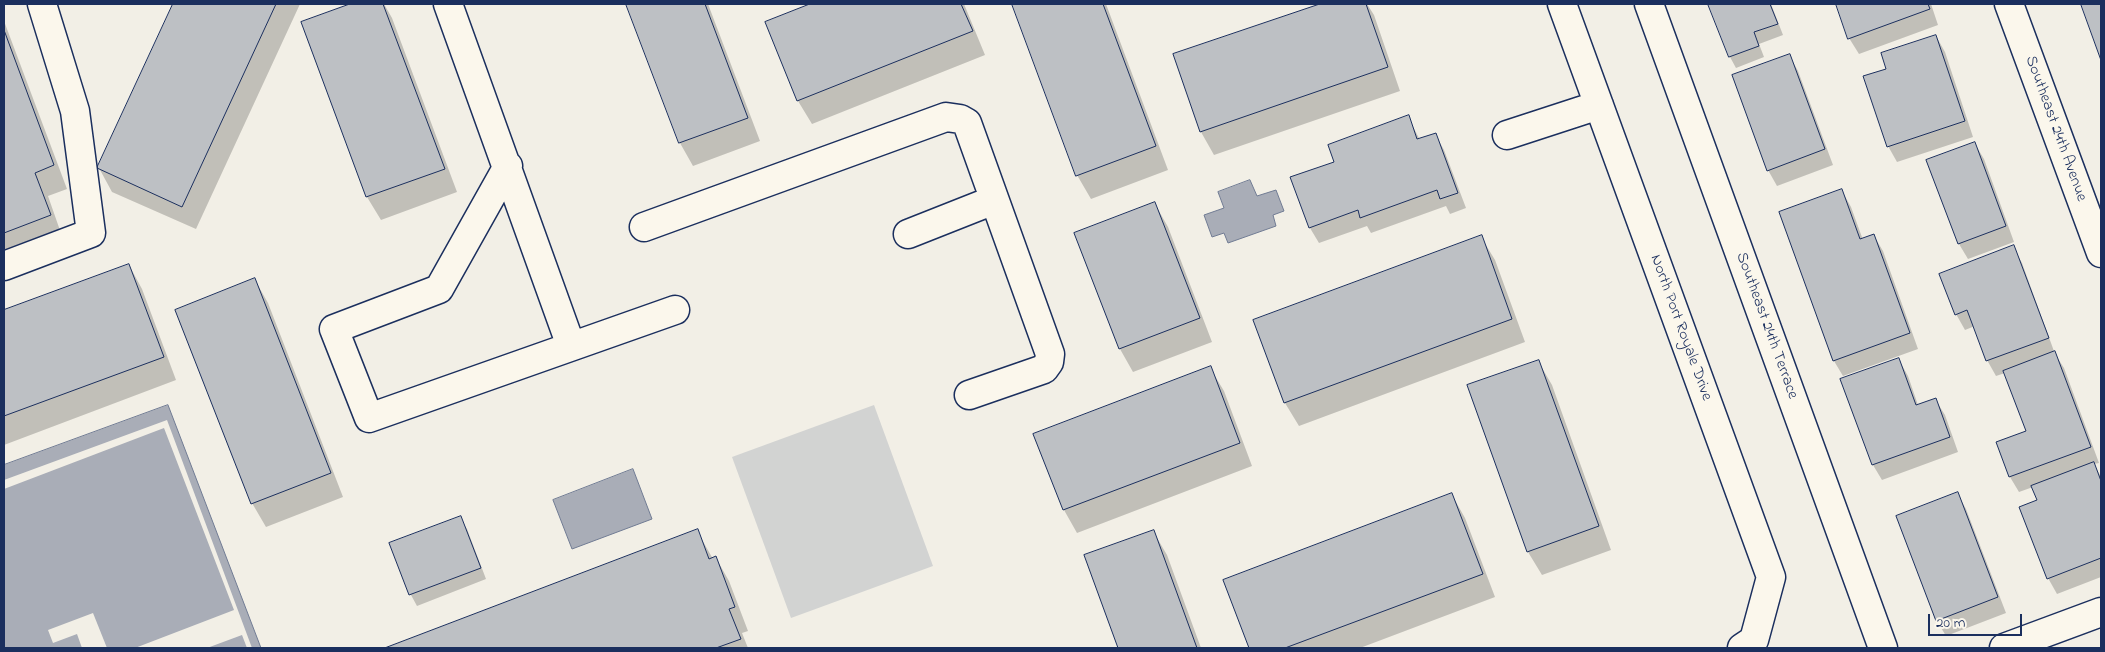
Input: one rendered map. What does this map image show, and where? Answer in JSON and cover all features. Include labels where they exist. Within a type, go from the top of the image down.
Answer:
[{"type":"street","points":[[4,266],[91,234],[75,111],[42,4]]},
{"type":"street","points":[[448,4],[508,166],[571,346]]},
{"type":"street","name":"North Port Royale Drive","points":[[1562,4],[1771,577],[1754,640],[1742,648]]},
{"type":"street","name":"Southeast 24th Terrace","points":[[1649,4],[1883,648]]},
{"type":"street","name":"Southeast 24th Avenue","points":[[2008,4],[2101,253]]},
{"type":"street","points":[[1507,135],[1599,105]]},
{"type":"street","points":[[644,226],[946,117],[960,119],[967,123],[1050,354],[1049,362],[1044,369],[969,395]]},
{"type":"street","points":[[508,166],[439,290],[334,329],[369,418],[675,310]]},
{"type":"street","points":[[908,234],[994,200]]},
{"type":"street","points":[[2004,648],[2101,612]]},
{"type":"shaded area","points":[[1250,180],[1257,196],[1276,190],[1284,211],[1273,215],[1276,226],[1228,243],[1224,233],[1212,237],[1204,215],[1224,208],[1218,192]]},
{"type":"shaded area","points":[[168,405],[261,648],[4,648],[4,465]]},
{"type":"shaded area","points":[[874,405],[933,566],[791,618],[732,457]]},
{"type":"shaded area","points":[[633,469],[652,519],[572,549],[553,500]]},
{"type":"pier","points":[[167,420],[252,648],[247,648],[242,635],[207,648],[135,648],[234,610],[164,428],[4,489],[4,480]]},
{"type":"pier","points":[[93,613],[107,648],[82,648],[77,634],[53,643],[48,630]]},
{"type":"building","points":[[173,4],[276,4],[182,207],[97,168]]},
{"type":"building","points":[[350,4],[383,4],[445,169],[366,197],[301,22]]},
{"type":"building","points":[[626,4],[705,4],[748,118],[679,143]]},
{"type":"building","points":[[810,4],[961,4],[973,31],[797,101],[765,22]]},
{"type":"building","points":[[1012,4],[1103,4],[1156,146],[1076,176]]},
{"type":"building","points":[[1320,4],[1366,4],[1388,67],[1200,132],[1173,54]]},
{"type":"building","points":[[1708,4],[1770,4],[1778,24],[1754,32],[1759,46],[1729,57]]},
{"type":"building","points":[[1836,4],[1928,4],[1930,9],[1848,39]]},
{"type":"building","points":[[2081,4],[2101,4],[2101,60]]},
{"type":"building","points":[[4,30],[54,165],[35,173],[51,215],[4,233]]},
{"type":"building","points":[[1936,35],[1965,121],[1887,147],[1863,76],[1886,69],[1881,53]]},
{"type":"building","points":[[1790,54],[1825,149],[1767,171],[1732,75]]},
{"type":"building","points":[[1409,115],[1417,139],[1436,133],[1458,193],[1440,199],[1437,190],[1360,218],[1358,210],[1309,228],[1290,177],[1334,162],[1328,145]]},
{"type":"building","points":[[1975,142],[2006,226],[1958,244],[1926,160]]},
{"type":"building","points":[[1842,189],[1860,239],[1874,234],[1910,333],[1833,361],[1779,212]]},
{"type":"building","points":[[1155,202],[1200,318],[1119,349],[1074,233]]},
{"type":"building","points":[[1482,235],[1512,319],[1284,403],[1253,320]]},
{"type":"building","points":[[2014,245],[2049,338],[1986,361],[1967,310],[1955,315],[1939,274]]},
{"type":"building","points":[[129,264],[164,357],[4,416],[4,310]]},
{"type":"building","points":[[255,278],[331,473],[251,504],[175,310]]},
{"type":"building","points":[[2055,351],[2091,447],[2009,477],[1996,442],[2026,431],[2003,371]]},
{"type":"building","points":[[1899,358],[1916,405],[1936,398],[1950,437],[1872,465],[1840,379]]},
{"type":"building","points":[[1539,360],[1599,526],[1527,552],[1467,385]]},
{"type":"building","points":[[1211,366],[1240,443],[1063,510],[1033,434]]},
{"type":"building","points":[[2094,462],[2101,481],[2101,558],[2047,579],[2019,507],[2037,500],[2031,486]]},
{"type":"building","points":[[1958,492],[1998,597],[1936,621],[1896,516]]},
{"type":"building","points":[[1452,493],[1483,574],[1285,648],[1249,648],[1223,580]]},
{"type":"building","points":[[461,516],[481,568],[409,595],[389,543]]},
{"type":"building","points":[[698,529],[709,559],[716,556],[735,607],[729,609],[741,639],[716,648],[385,648]]},
{"type":"building","points":[[1154,530],[1197,648],[1118,648],[1084,555]]}]
